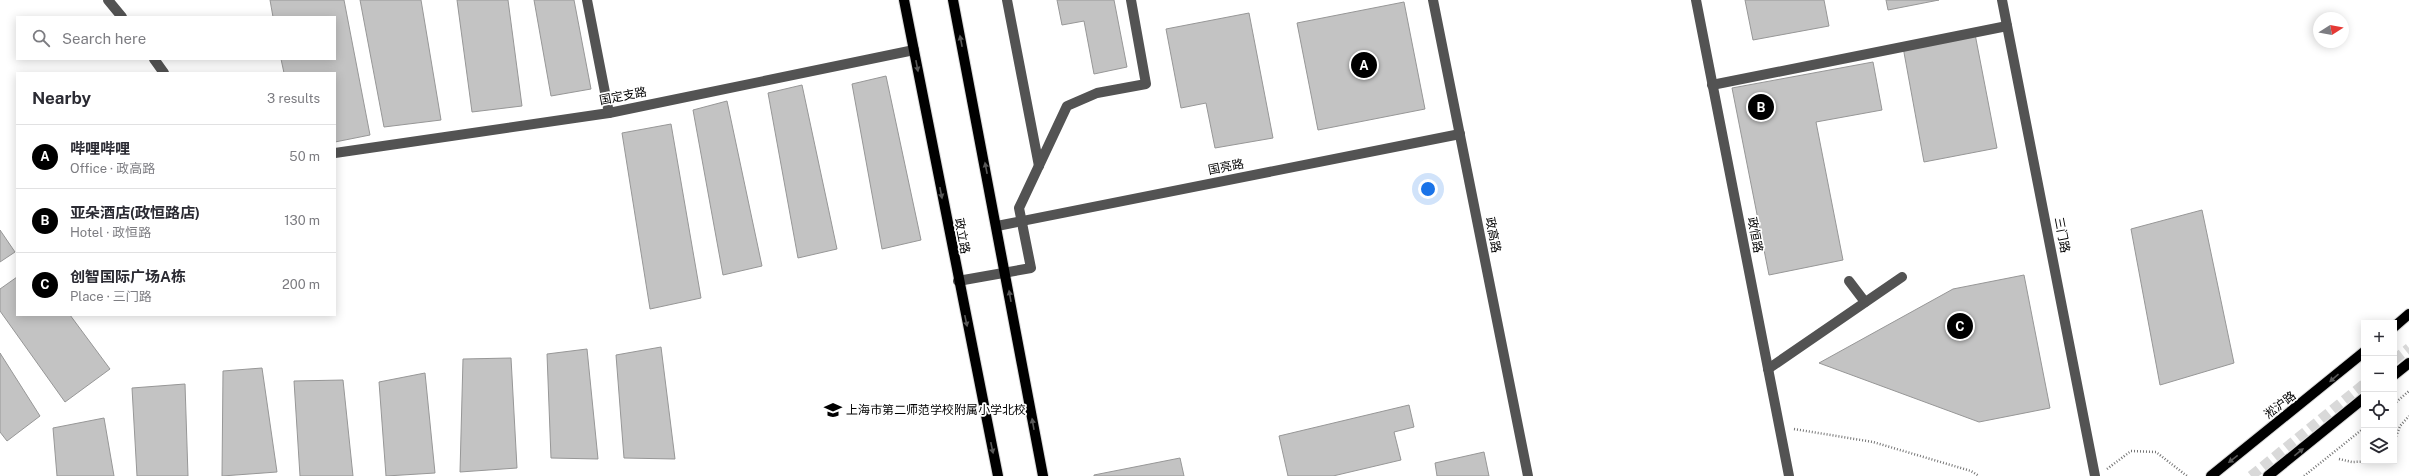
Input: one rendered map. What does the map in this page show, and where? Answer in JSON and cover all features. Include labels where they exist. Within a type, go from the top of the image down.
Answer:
[{"type":"main road","name":"政立路","points":[[904,0],[958,281],[998,476]]},
{"type":"main road","points":[[953,0],[1006,272],[1042,476]]},
{"type":"main road","points":[[2397,324],[2409,314]]},
{"type":"main road","name":"淞沪路","points":[[2211,476],[2361,354]]},
{"type":"main road","points":[[2397,373],[2409,363]]},
{"type":"main road","points":[[2268,476],[2361,400]]},
{"type":"street","points":[[108,0],[121,16]]},
{"type":"street","points":[[587,0],[609,113]]},
{"type":"street","points":[[1007,0],[1039,166]]},
{"type":"street","points":[[958,281],[1031,268],[1019,208],[1067,106],[1097,93],[1146,84],[1131,0]]},
{"type":"street","name":"政高路","points":[[1433,0],[1528,476]]},
{"type":"street","name":"政恒路","points":[[1696,0],[1789,476]]},
{"type":"street","name":"三门路","points":[[2002,0],[2099,474]]},
{"type":"street","points":[[1712,85],[2007,26]]},
{"type":"street","name":"国定支路","points":[[336,153],[534,126],[609,113],[914,50]]},
{"type":"street","points":[[155,60],[163,72]]},
{"type":"street","name":"国亮路","points":[[997,226],[1460,134]]},
{"type":"street","points":[[1768,369],[1902,277]]},
{"type":"street","points":[[1849,281],[1865,302]]},
{"type":"path","points":[[2397,401],[2409,391]]},
{"type":"path","points":[[2397,434],[2400,426],[2409,416]]},
{"type":"path","points":[[1779,426],[1873,442],[1971,471],[1979,476]]},
{"type":"path","points":[[2304,476],[2361,430]]},
{"type":"path","points":[[2099,474],[2131,451],[2156,452],[2186,476]]},
{"type":"path","points":[[2339,459],[2352,462],[2361,462]]},
{"type":"building","points":[[270,0],[344,0],[370,135],[336,142],[336,72],[284,72],[281,60],[336,60],[336,16],[273,16]]},
{"type":"building","points":[[360,0],[421,0],[441,120],[384,127]]},
{"type":"building","points":[[457,0],[508,0],[522,106],[472,112]]},
{"type":"building","points":[[534,0],[574,0],[591,89],[551,96]]},
{"type":"building","points":[[1057,0],[1114,0],[1127,67],[1094,74],[1084,21],[1062,25]]},
{"type":"building","points":[[1745,0],[1824,0],[1829,26],[1753,40]]},
{"type":"building","points":[[1886,0],[1939,0],[1888,10]]},
{"type":"building","points":[[1404,2],[1425,109],[1318,130],[1297,23]]},
{"type":"building","points":[[1249,13],[1273,138],[1215,148],[1206,103],[1181,108],[1166,29]]},
{"type":"building","points":[[1975,34],[1997,148],[1924,162],[1903,47]]},
{"type":"building","points":[[1873,62],[1882,110],[1816,122],[1843,260],[1769,275],[1732,88]]},
{"type":"building","points":[[886,76],[921,240],[882,249],[852,84]]},
{"type":"building","points":[[802,85],[837,249],[798,258],[768,93]]},
{"type":"building","points":[[727,101],[762,266],[723,275],[693,110]]},
{"type":"building","points":[[671,124],[701,298],[650,309],[622,133]]},
{"type":"building","points":[[2202,210],[2234,363],[2160,385],[2131,229]]},
{"type":"building","points":[[0,230],[15,252],[0,262]]},
{"type":"building","points":[[2024,275],[2050,408],[1979,422],[1819,363],[1953,289]]},
{"type":"building","points":[[16,278],[16,316],[71,316],[110,369],[65,402],[0,311],[0,289]]},
{"type":"building","points":[[661,347],[675,459],[624,458],[616,355]]},
{"type":"building","points":[[587,349],[598,459],[551,458],[547,354]]},
{"type":"building","points":[[0,353],[40,416],[7,441],[0,432]]},
{"type":"building","points":[[511,358],[517,468],[460,472],[463,359]]},
{"type":"building","points":[[262,368],[277,472],[222,476],[223,371]]},
{"type":"building","points":[[425,373],[435,473],[386,476],[379,382]]},
{"type":"building","points":[[343,380],[353,476],[300,476],[294,381]]},
{"type":"building","points":[[185,384],[188,476],[137,476],[132,388]]},
{"type":"building","points":[[1409,405],[1414,427],[1394,432],[1401,460],[1333,476],[1288,476],[1279,436]]},
{"type":"building","points":[[104,418],[114,476],[57,476],[53,428]]},
{"type":"building","points":[[1484,452],[1489,476],[1437,476],[1435,463]]},
{"type":"building","points":[[1180,458],[1184,476],[1094,476],[1094,475]]},
{"type":"tunnel","points":[[2397,358],[2409,348]]},
{"type":"tunnel","points":[[2251,476],[2361,386]]},
{"type":"place","name":"哔哩哔哩","points":[[1364,65]]},
{"type":"place","name":"亚朵酒店(政恒路店)","points":[[1761,107]]},
{"type":"place","name":"创智国际广场A栋","points":[[1960,326]]},
{"type":"place","name":"上海市第二师范学校附属小学北校","points":[[833,410]]}]
